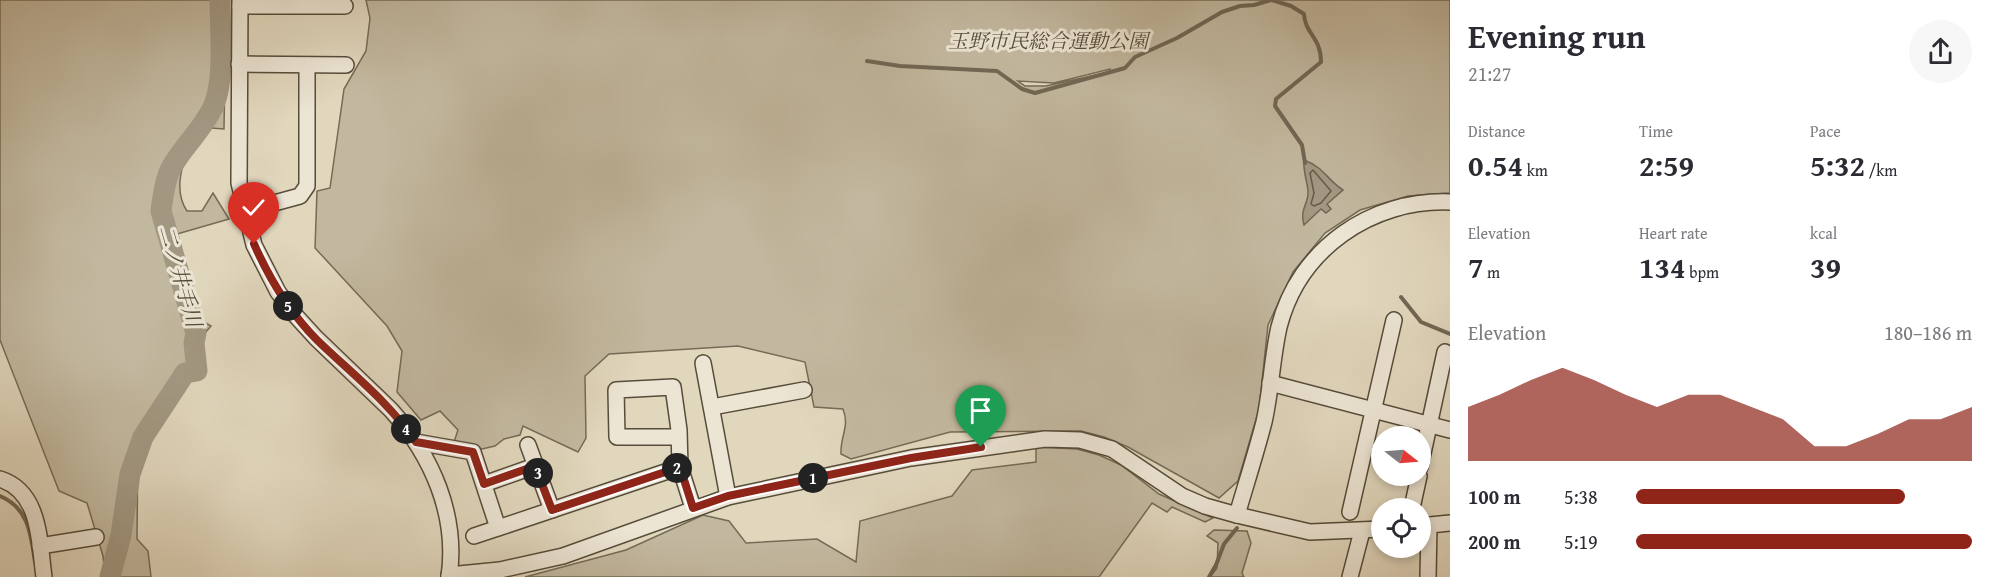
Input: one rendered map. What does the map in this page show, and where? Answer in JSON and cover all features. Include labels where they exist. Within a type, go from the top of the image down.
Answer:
[{"type":"street","points":[[345,6],[240,3],[239,183],[254,244],[278,292],[316,338],[391,410],[416,442],[439,484],[446,505],[451,552],[449,576],[500,570],[563,556],[728,496],[911,458],[1044,439],[1080,440],[1112,449],[1182,496],[1205,506],[1310,532],[1371,531]]},
{"type":"street","points":[[239,64],[346,65]]},
{"type":"street","points":[[245,212],[300,196],[307,186],[307,65]]},
{"type":"street","points":[[1237,514],[1264,421],[1280,326],[1293,293],[1316,258],[1352,227],[1394,208],[1417,203],[1450,202]]},
{"type":"street","points":[[1350,512],[1394,320]]},
{"type":"street","points":[[1430,424],[1445,352]]},
{"type":"street","points":[[703,363],[728,496]]},
{"type":"street","points":[[1270,383],[1450,430]]},
{"type":"street","points":[[679,437],[617,437],[616,390],[673,387],[679,437],[680,467],[693,508]]},
{"type":"street","points":[[711,407],[804,390]]},
{"type":"street","points":[[416,442],[473,452],[498,528]]},
{"type":"street","points":[[528,445],[552,510]]},
{"type":"street","points":[[484,484],[535,466]]},
{"type":"street","points":[[474,536],[680,467]]},
{"type":"street","points":[[1,477],[24,496],[35,513],[44,577]]},
{"type":"street","points":[[1431,525],[1450,523]]},
{"type":"street","points":[[1350,577],[1362,531]]},
{"type":"street","points":[[40,546],[96,537]]},
{"type":"street","points":[[1427,558],[1428,577]]},
{"type":"green space","points":[[0,0],[226,0],[224,129],[197,127],[182,169],[180,191],[187,211],[202,211],[213,193],[229,219],[177,234],[202,321],[211,326],[199,340],[188,364],[138,435],[137,539],[148,551],[151,577],[105,577],[103,556],[87,503],[59,491],[0,340]]},
{"type":"green space","name":"玉野市民総合運動公園","points":[[366,0],[1450,0],[1450,193],[1408,196],[1360,210],[1325,233],[1293,272],[1268,325],[1259,409],[1238,481],[1219,498],[1128,447],[1081,431],[950,432],[851,459],[841,454],[846,421],[843,409],[814,407],[805,362],[738,346],[609,354],[585,376],[586,438],[578,452],[523,426],[520,435],[482,449],[454,442],[458,430],[440,411],[421,420],[397,392],[402,351],[387,326],[315,248],[317,191],[330,188],[344,89],[366,51],[370,18]],"holes":[[[1110,69],[1109,72],[1046,86],[1025,86],[1018,81],[1054,83]]]},
{"type":"green space","points":[[1036,447],[1077,449],[1099,455],[1121,465],[1159,494],[1213,518],[1205,522],[1172,507],[1167,512],[1152,503],[1099,577],[525,577],[626,550],[703,515],[729,521],[746,543],[817,539],[856,562],[860,521],[952,496],[972,470],[1036,462]]},
{"type":"green space","points":[[1214,530],[1247,531],[1251,543],[1242,573],[1244,577],[1210,577],[1217,568],[1218,543],[1207,536]]},
{"type":"water","points":[[1304,160],[1321,170],[1343,190],[1327,204],[1331,209],[1326,213],[1321,209],[1304,225],[1303,211],[1308,191]]},
{"type":"waterway","name":"二ノ井手川","points":[[110,577],[121,535],[130,474],[143,437],[185,373],[197,371],[194,343],[196,333],[161,211],[170,170],[214,105],[220,81],[220,0]]},
{"type":"waterway","points":[[867,61],[900,66],[997,71],[1022,89],[1035,93],[1125,68],[1135,57],[1177,38],[1222,12],[1271,0]]},
{"type":"waterway","points":[[1272,0],[1291,6],[1304,14],[1320,54],[1321,62],[1276,99],[1275,106],[1302,145],[1305,163]]},
{"type":"waterway","points":[[1401,297],[1421,322],[1450,334]]},
{"type":"waterway","points":[[0,496],[10,501],[23,515],[30,532],[35,562]]},
{"type":"waterway","points":[[1209,577],[1224,544],[1237,528]]},
{"type":"route","points":[[254,244],[278,292],[295,315],[391,410],[416,442],[473,452],[484,484],[535,466],[552,510],[680,467],[693,508],[728,496],[911,458],[981,447]]}]
